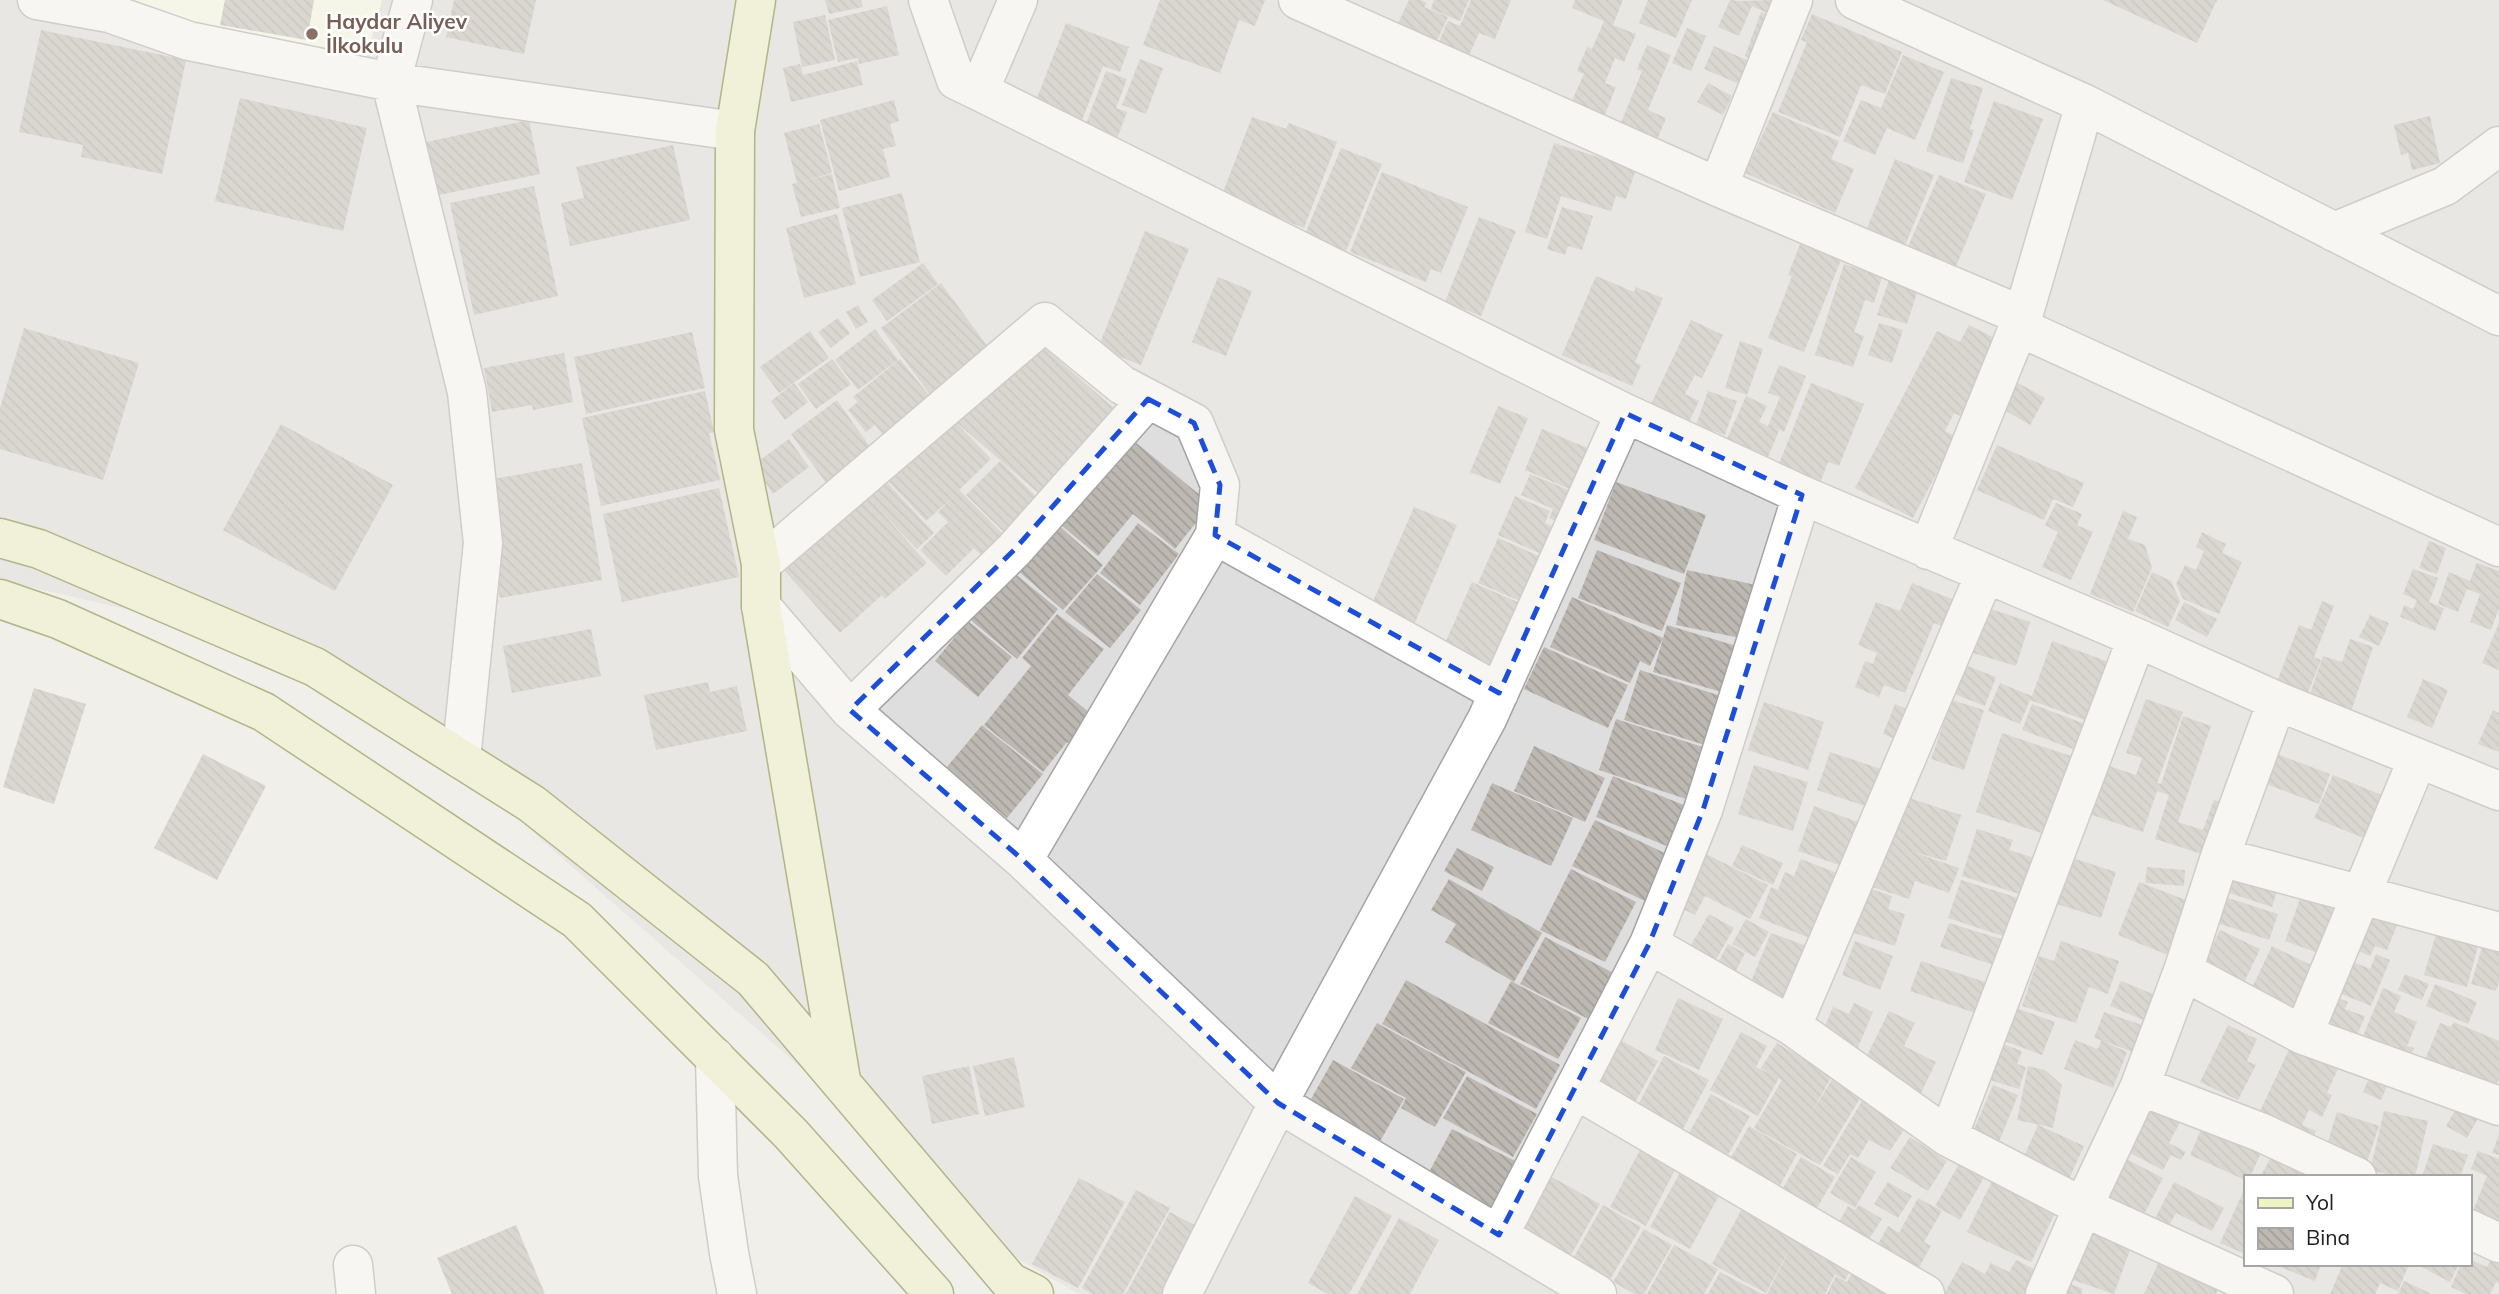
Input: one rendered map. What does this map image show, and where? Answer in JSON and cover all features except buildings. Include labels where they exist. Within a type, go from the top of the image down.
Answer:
[{"type":"main road","points":[[757,0],[735,131],[734,430],[761,564],[761,606],[841,1080]]},
{"type":"main road","points":[[0,538],[39,549],[315,667],[532,804],[752,979],[841,1080],[1010,1282],[1034,1294]]},
{"type":"main road","points":[[0,600],[58,620],[264,712],[577,920],[791,1134],[934,1294]]},
{"type":"street","points":[[37,0],[106,7],[189,41],[391,82],[735,131]]},
{"type":"street","points":[[413,0],[391,82],[467,393],[483,543],[461,759]]},
{"type":"street","points":[[928,0],[956,80],[1625,413],[1802,495],[2277,701],[2499,791]]},
{"type":"street","points":[[979,91],[1018,0]]},
{"type":"street","points":[[1298,0],[2021,322],[2499,547]]},
{"type":"street","points":[[1718,187],[1793,0]]},
{"type":"street","points":[[1855,0],[2085,104],[2499,316]]},
{"type":"street","points":[[1928,550],[2021,322],[2085,104]]},
{"type":"street","points":[[2334,232],[2445,186],[2499,146]]},
{"type":"street","points":[[761,564],[1045,322],[1122,385],[1194,423],[1220,485],[1215,535],[1023,860]]},
{"type":"street","points":[[850,710],[1014,550],[1148,399]]},
{"type":"street","points":[[1182,1294],[1278,1103],[1481,731],[1625,413]]},
{"type":"street","points":[[1499,1235],[1649,944],[1703,810],[1802,495]]},
{"type":"street","points":[[1215,535],[1499,693]]},
{"type":"street","points":[[1792,1026],[1985,574]]},
{"type":"street","points":[[761,606],[850,710],[1023,860],[1278,1103],[1597,1294]]},
{"type":"street","points":[[1948,1137],[2137,638]]},
{"type":"street","points":[[2045,1294],[2082,1207],[2140,1086],[2277,701]]},
{"type":"street","points":[[2303,1035],[2418,758]]},
{"type":"street","points":[[2220,856],[2499,932]]},
{"type":"street","points":[[1649,944],[1792,1026],[1948,1137],[2082,1207],[2274,1294]]},
{"type":"street","points":[[2183,971],[2303,1035],[2499,1107]]},
{"type":"street","points":[[715,1057],[718,1176],[737,1294]]},
{"type":"street","points":[[2140,1086],[2260,1132],[2353,1175]]},
{"type":"street","points":[[1575,1088],[1926,1294]]},
{"type":"street","points":[[2471,1230],[2499,1243]]},
{"type":"highlighted area","points":[[1148,399],[1194,423],[1220,485],[1215,535],[1499,693],[1625,413],[1802,495],[1703,810],[1649,944],[1499,1235],[1278,1103],[1023,860],[850,710],[1014,550]]},
{"type":"shaded area","points":[[0,0],[2499,0],[2499,1294],[1079,1294],[1020,1260],[333,657],[0,580]]},
{"type":"shaded area","name":"Haydar Aliyev İlkokulu","points":[[132,0],[382,0],[366,59],[137,10]]},
{"type":"place","name":"Haydar Aliyev İlkokulu","points":[[312,34]]}]
